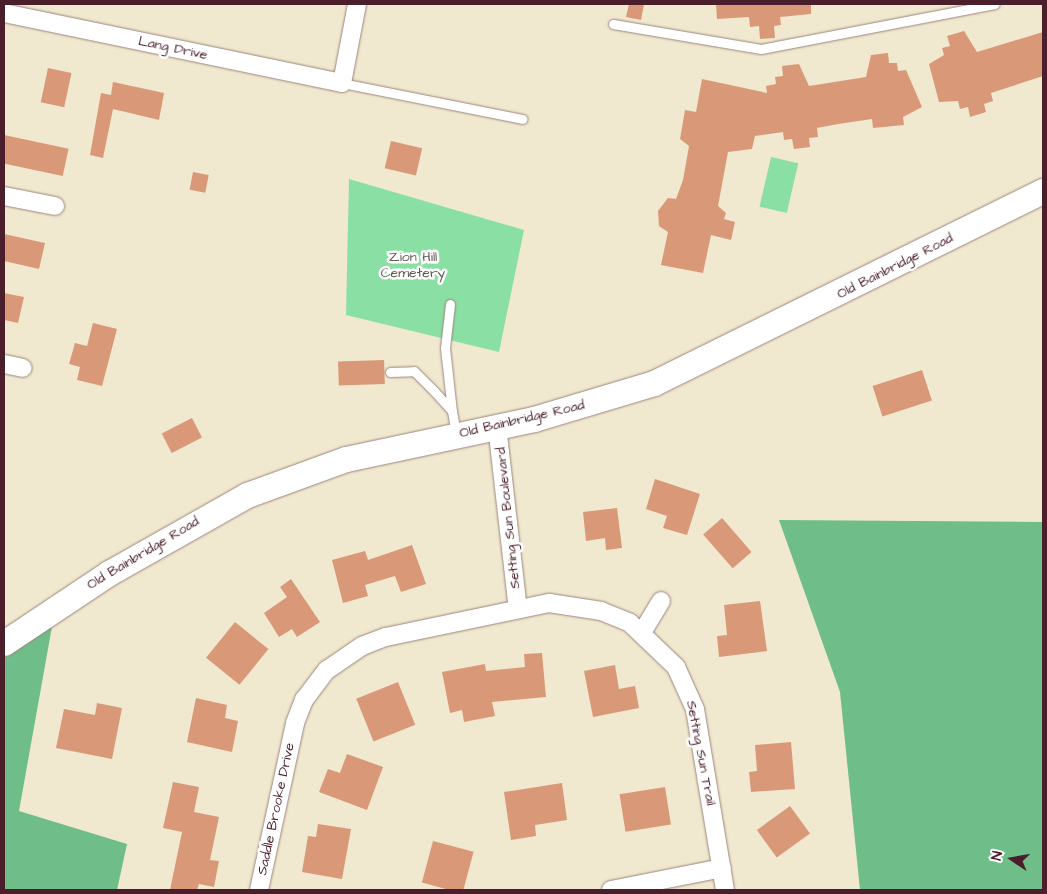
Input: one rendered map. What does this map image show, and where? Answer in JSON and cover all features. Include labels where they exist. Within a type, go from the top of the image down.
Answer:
[{"type":"main road","name":"Old Bainbridge Road","points":[[4,643],[109,572],[247,495],[454,423],[498,426],[606,400],[698,365],[1043,191]]},
{"type":"street","points":[[342,83],[357,4]]},
{"type":"street","name":"Lang Drive","points":[[4,12],[342,83]]},
{"type":"street","points":[[4,196],[55,206]]},
{"type":"street","points":[[4,364],[24,368]]},
{"type":"street","name":"Setting Sun Boulevard","points":[[498,426],[518,609]]},
{"type":"street","points":[[643,631],[661,601]]},
{"type":"street","name":"Setting Sun Trail","points":[[518,609],[574,605],[601,611],[643,631],[676,667],[694,709],[725,890]]},
{"type":"street","name":"Saddle Brooke Drive","points":[[258,890],[279,779],[295,723],[314,684],[342,658],[386,637],[518,609]]},
{"type":"street","points":[[611,890],[722,868]]},
{"type":"lane","points":[[613,24],[761,49],[802,45],[995,4]]},
{"type":"lane","points":[[342,83],[522,119]]},
{"type":"lane","points":[[450,304],[445,348],[454,423]]},
{"type":"lane","points":[[390,372],[414,372],[454,423]]},
{"type":"green space","points":[[771,157],[798,163],[787,213],[760,207]]},
{"type":"green space","name":"Zion Hill Cemetery","points":[[349,179],[524,230],[499,352],[346,315]]},
{"type":"green space","points":[[779,520],[1043,522],[1043,890],[860,890],[840,692]]},
{"type":"green space","points":[[53,621],[19,811],[127,844],[117,890],[4,890],[4,654]]},
{"type":"building","points":[[629,4],[644,4],[641,20],[626,17]]},
{"type":"building","points":[[716,4],[811,4],[811,14],[780,17],[781,25],[774,26],[775,38],[760,39],[759,26],[750,27],[749,17],[717,19]]},
{"type":"building","points":[[964,31],[977,52],[1043,32],[1043,76],[991,93],[993,101],[984,104],[986,112],[970,117],[968,107],[960,109],[958,101],[939,102],[929,64],[944,55],[942,48],[950,46],[947,36]]},
{"type":"building","points":[[888,53],[889,63],[897,63],[898,71],[906,70],[922,107],[903,117],[904,125],[873,128],[872,119],[817,128],[818,137],[809,138],[810,147],[794,149],[792,139],[784,140],[783,132],[755,136],[752,149],[728,152],[718,206],[726,213],[724,219],[735,222],[731,240],[711,235],[703,273],[661,265],[668,232],[659,226],[658,211],[668,198],[676,199],[683,180],[689,146],[680,139],[685,110],[696,112],[702,79],[767,93],[766,86],[776,84],[775,77],[783,76],[782,66],[799,64],[809,86],[866,77],[871,55]]},
{"type":"building","points":[[48,68],[71,73],[64,107],[41,102]]},
{"type":"building","points":[[113,82],[164,93],[159,120],[113,109],[103,158],[90,155],[101,93],[111,95]]},
{"type":"building","points":[[4,135],[69,149],[63,176],[4,164]]},
{"type":"building","points":[[391,141],[422,148],[416,175],[385,168]]},
{"type":"building","points":[[193,172],[209,175],[205,193],[190,190]]},
{"type":"building","points":[[4,234],[45,243],[39,269],[4,261]]},
{"type":"building","points":[[4,293],[24,297],[18,323],[4,320]]},
{"type":"building","points":[[93,323],[117,329],[102,386],[77,380],[80,367],[69,364],[75,343],[87,346]]},
{"type":"building","points":[[384,360],[385,384],[339,386],[338,362]]},
{"type":"building","points":[[922,370],[932,400],[882,417],[873,386]]},
{"type":"building","points":[[192,418],[202,438],[172,453],[162,433]]},
{"type":"building","points":[[655,479],[700,494],[687,535],[663,528],[667,516],[646,509]]},
{"type":"building","points":[[617,508],[622,548],[606,550],[605,538],[586,541],[583,512]]},
{"type":"building","points":[[722,518],[752,552],[733,568],[703,534]]},
{"type":"building","points":[[412,545],[426,584],[401,592],[395,576],[365,585],[368,596],[343,603],[332,560],[365,551],[368,560]]},
{"type":"building","points":[[291,579],[320,622],[297,637],[292,629],[279,637],[264,613],[287,597],[280,587]]},
{"type":"building","points":[[760,601],[767,651],[719,657],[717,636],[727,635],[724,605]]},
{"type":"building","points":[[235,622],[268,649],[239,685],[206,658]]},
{"type":"building","points":[[542,653],[546,697],[492,702],[495,716],[464,722],[462,710],[450,713],[442,672],[485,664],[486,671],[525,667],[524,654]]},
{"type":"building","points":[[615,665],[619,689],[635,686],[639,708],[593,717],[584,671]]},
{"type":"building","points":[[398,682],[415,725],[374,742],[356,699]]},
{"type":"building","points":[[196,698],[227,705],[225,718],[238,721],[232,752],[187,742]]},
{"type":"building","points":[[97,703],[122,708],[112,759],[56,748],[64,709],[95,715]]},
{"type":"building","points":[[791,742],[795,789],[751,792],[749,772],[757,771],[755,745]]},
{"type":"building","points":[[347,754],[383,767],[367,810],[319,792],[328,769],[340,773]]},
{"type":"building","points":[[173,782],[199,787],[194,812],[219,817],[210,860],[219,861],[214,887],[199,884],[197,890],[170,890],[182,832],[163,828]]},
{"type":"building","points":[[562,783],[567,820],[535,825],[536,836],[511,840],[504,792]]},
{"type":"building","points":[[665,787],[671,825],[626,832],[620,794]]},
{"type":"building","points":[[790,806],[810,834],[777,858],[757,830]]},
{"type":"building","points":[[318,824],[351,829],[342,879],[302,872],[308,836],[316,837]]},
{"type":"building","points":[[433,841],[474,852],[463,890],[450,890],[422,883]]}]
